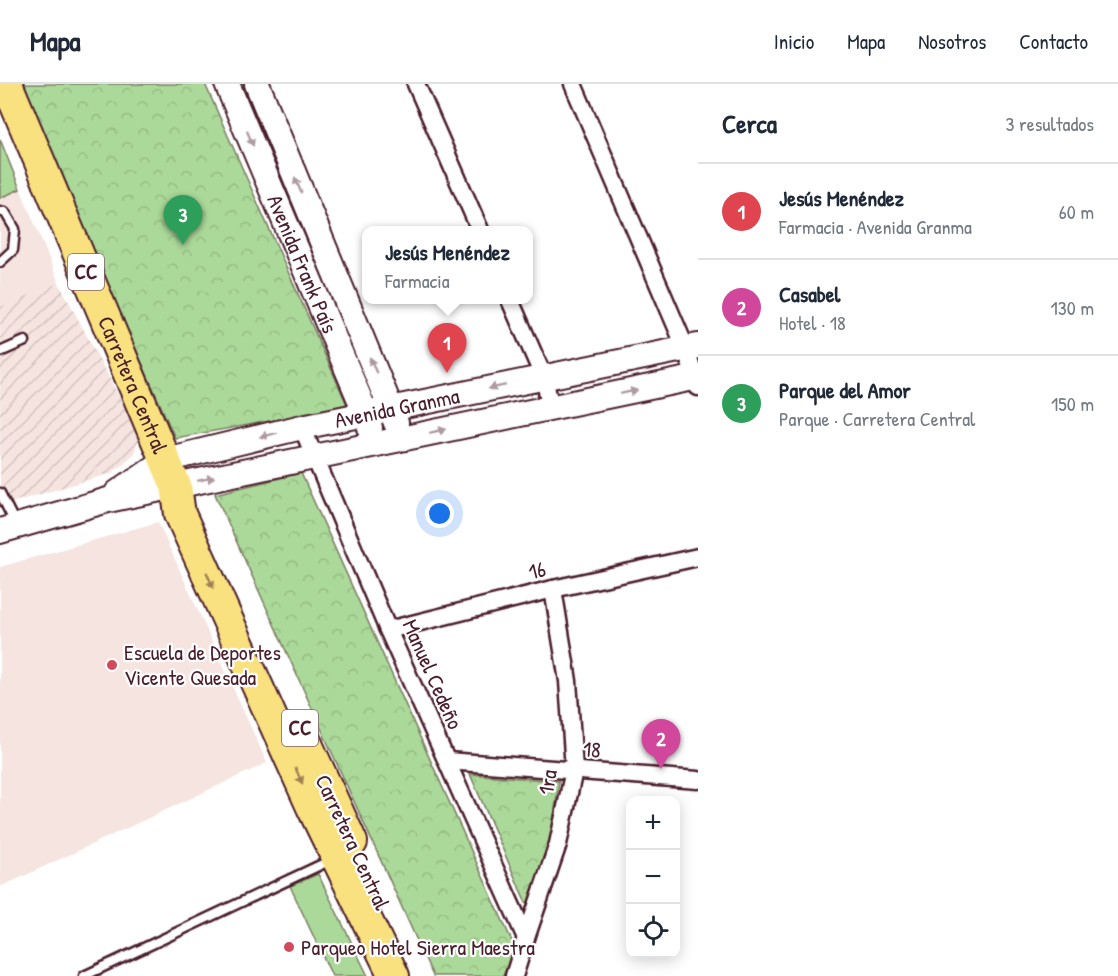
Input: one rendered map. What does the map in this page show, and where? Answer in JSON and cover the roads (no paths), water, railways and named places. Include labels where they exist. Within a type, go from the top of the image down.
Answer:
[{"type":"highway","name":"Carretera Central","points":[[7,84],[170,473],[180,514],[303,785],[394,976]]},
{"type":"highway","name":"Carretera Central","points":[[170,473],[199,510],[417,976]]},
{"type":"main road","name":"Avenida Frank País","points":[[227,84],[366,414],[375,445]]},
{"type":"main road","name":"Avenida Frank País","points":[[257,84],[391,409],[401,439]]},
{"type":"main road","name":"Avenida Granma","points":[[8,529],[108,500],[170,473],[302,427],[692,347]]},
{"type":"main road","name":"Avenida Granma","points":[[170,473],[315,457],[551,408],[697,381]]},
{"type":"street","points":[[416,84],[478,226]]},
{"type":"street","points":[[573,84],[692,347],[697,381]]},
{"type":"street","points":[[512,304],[544,378],[551,408]]},
{"type":"street","name":"Manuel Cedeño","points":[[302,427],[388,630],[526,938]]},
{"type":"street","name":"16","points":[[388,630],[553,589],[698,557]]},
{"type":"street","name":"1ra","points":[[514,976],[558,844],[573,770],[568,681],[553,589]]},
{"type":"street","name":"18","points":[[447,761],[698,780]]},
{"type":"lane","points":[[0,211],[5,212],[15,229],[13,250],[0,262]]},
{"type":"lane","points":[[0,352],[25,340]]},
{"type":"lane","points":[[0,493],[8,529]]},
{"type":"lane","points":[[84,976],[337,857]]},
{"type":"place","name":"Parque del Amor","points":[[183,245]]},
{"type":"place","name":"Jesús Menéndez","points":[[447,373]]},
{"type":"place","name":"Escuela de Deportes Vicente Quesada","points":[[112,665]]},
{"type":"place","name":"Casabel","points":[[661,769]]},
{"type":"place","name":"Parqueo Hotel Sierra Maestra","points":[[289,947]]}]
